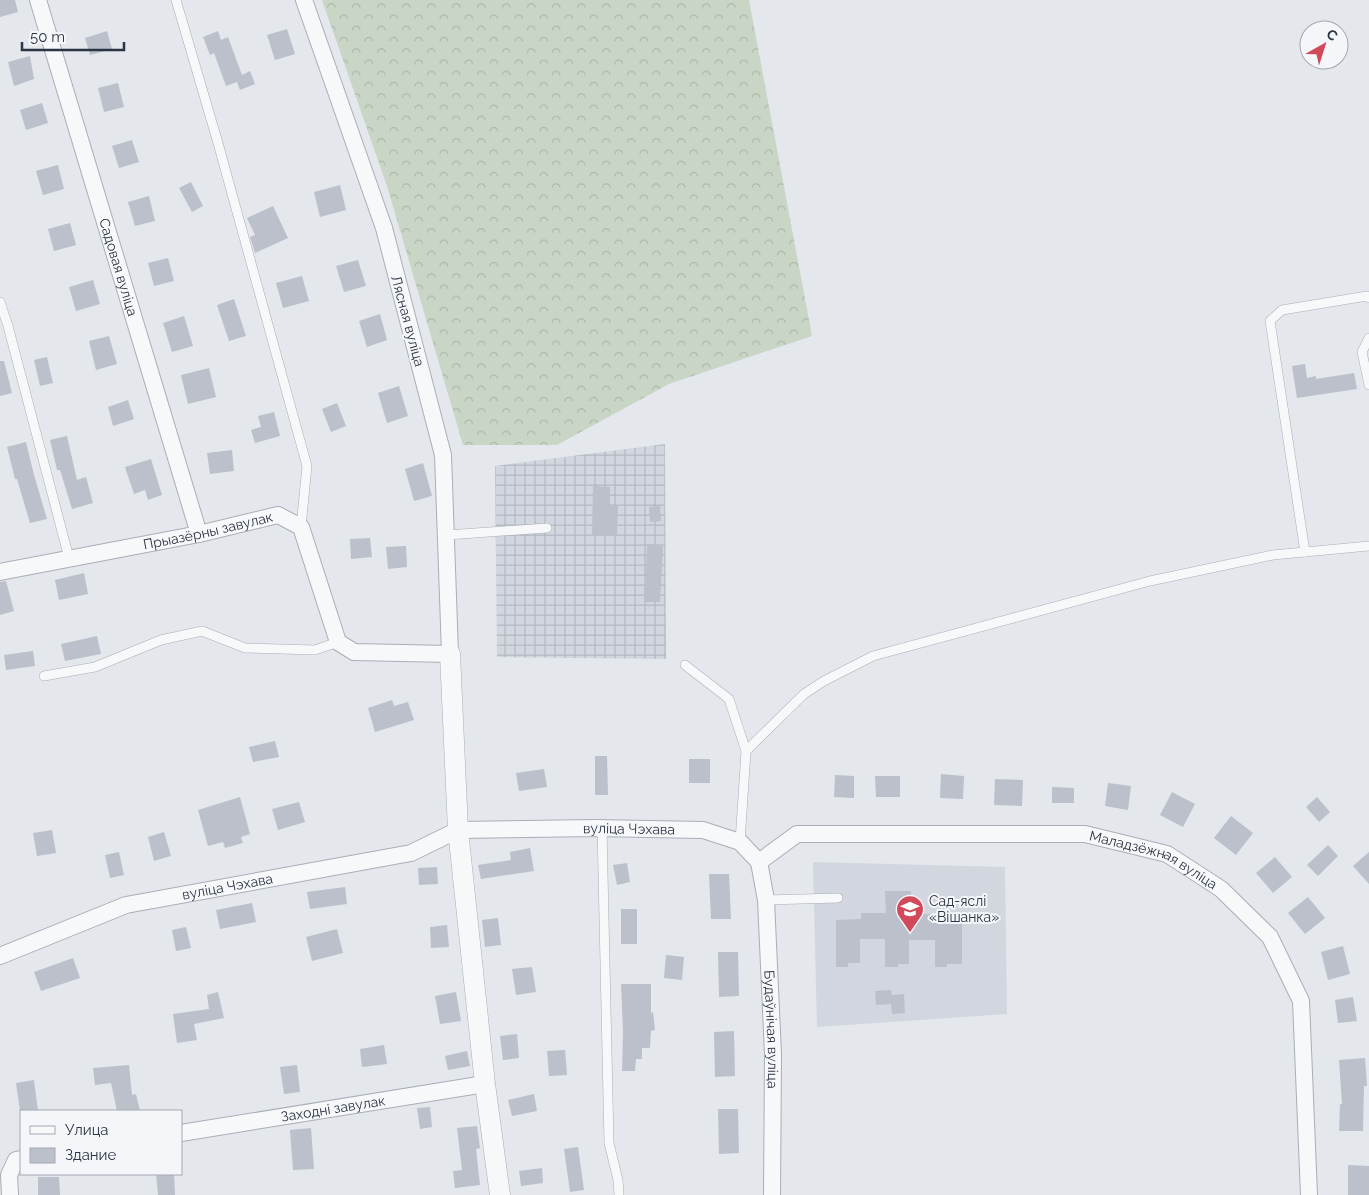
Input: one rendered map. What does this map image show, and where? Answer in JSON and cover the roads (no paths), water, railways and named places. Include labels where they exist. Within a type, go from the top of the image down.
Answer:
[{"type":"street","name":"Садовая вуліца","points":[[38,0],[199,534]]},
{"type":"street","name":"Лясная вуліца","points":[[304,0],[384,228],[443,455],[450,654]]},
{"type":"street","name":"Прыазёрны завулак","points":[[0,572],[199,534],[278,516],[301,527]]},
{"type":"street","points":[[301,527],[338,642],[354,652],[450,654],[458,830],[485,1084],[500,1195]]},
{"type":"street","name":"вуліца Чэхава","points":[[0,956],[126,905],[411,853],[458,830],[602,828],[703,830],[740,842],[760,862]]},
{"type":"street","name":"Маладзёжная вуліца","points":[[760,862],[797,834],[1085,834],[1167,854],[1221,890],[1270,937],[1301,1001],[1309,1195]]},
{"type":"street","name":"Будаўнічая вуліца","points":[[760,862],[766,900],[773,1054],[772,1195]]},
{"type":"street","name":"Заходні завулак","points":[[182,1133],[485,1084]]},
{"type":"street","points":[[10,1195],[9,1175],[16,1160],[20,1159]]},
{"type":"lane","points":[[176,0],[218,143],[307,466],[301,527]]},
{"type":"lane","points":[[1305,552],[1270,321],[1282,310],[1367,296],[1369,298]]},
{"type":"lane","points":[[0,302],[8,326],[68,558]]},
{"type":"lane","points":[[1369,338],[1362,352],[1369,385]]},
{"type":"lane","points":[[447,534],[547,528]]},
{"type":"lane","points":[[746,751],[804,694],[824,681],[873,656],[1150,581],[1273,555],[1369,546]]},
{"type":"lane","points":[[44,676],[95,667],[161,640],[202,631],[245,648],[315,650],[338,642]]},
{"type":"lane","points":[[685,665],[729,699],[746,751],[740,842]]},
{"type":"lane","points":[[602,828],[609,1143],[618,1180],[619,1195]]},
{"type":"lane","points":[[766,900],[838,898]]},
{"type":"place","name":"Сад-яслі «Вішанка»","points":[[910,933]]}]
